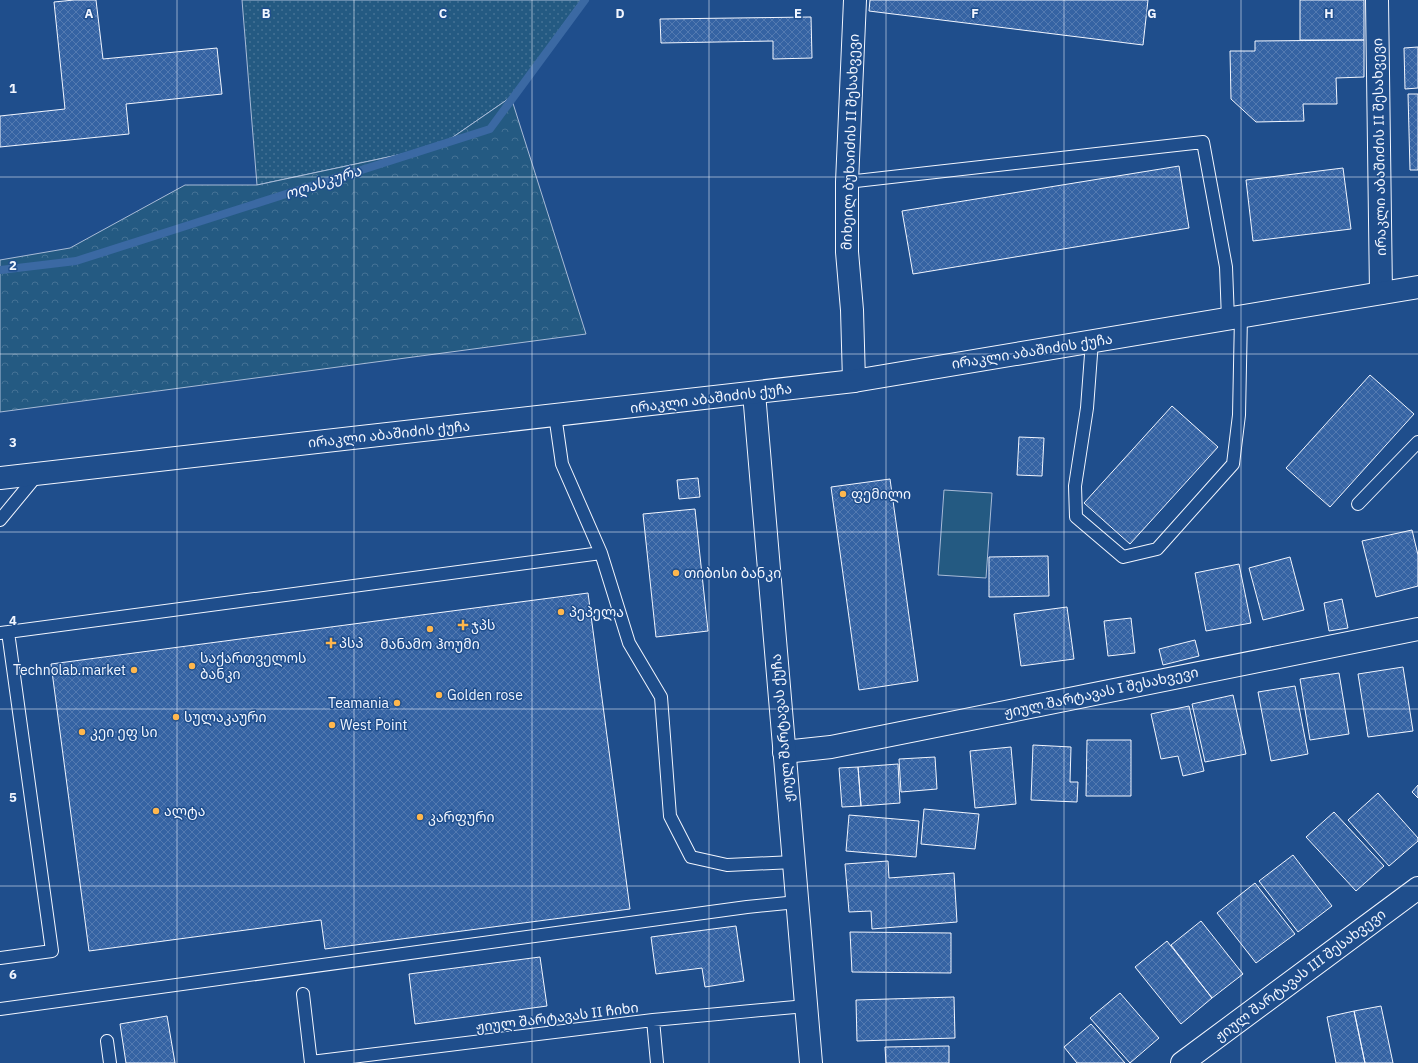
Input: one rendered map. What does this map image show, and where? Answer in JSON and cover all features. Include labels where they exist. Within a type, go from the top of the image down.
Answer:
[{"type":"street","name":"მიხეილ ბუხაიძის II შესახვევი","points":[[854,0],[847,182],[847,252],[852,310],[854,381]]},
{"type":"street","name":"ირაკლი აბაშიძის II შესახვევი","points":[[1377,0],[1381,293]]},
{"type":"street","name":"ირაკლი აბაშიძის ქუჩა","points":[[0,478],[854,381],[1418,287]]},
{"type":"street","name":"ჟიულ შარტავას ქუჩა","points":[[754,393],[811,1063]]},
{"type":"street","name":"ჟიულ შარტავას I შესახვევი","points":[[784,752],[831,747],[1418,628]]},
{"type":"street","name":"ჟიულ შარტავას III შესახვევი","points":[[1182,1063],[1418,888]]},
{"type":"lane","points":[[847,182],[1203,142],[1234,318],[1239,415],[1234,464],[1157,549],[1123,557],[1076,517],[1075,486],[1087,408],[1092,341]]},
{"type":"lane","points":[[555,415],[562,464],[601,553],[629,643],[661,697],[670,816],[691,857],[727,865],[794,862]]},
{"type":"lane","points":[[1358,504],[1418,442]]},
{"type":"lane","points":[[0,520],[38,474]]},
{"type":"lane","points":[[0,958],[52,951],[4,632],[601,553]]},
{"type":"lane","points":[[0,1010],[739,908],[797,902]]},
{"type":"lane","points":[[303,994],[311,1063]]},
{"type":"lane","name":"ჟიულ შარტავას II ჩიხი","points":[[311,1063],[653,1020],[806,1006]]},
{"type":"lane","points":[[653,1020],[657,1063]]},
{"type":"lane","points":[[107,1041],[110,1063]]},
{"type":"green space","points":[[242,0],[581,0],[511,97],[440,146],[257,185]]},
{"type":"green space","points":[[511,97],[586,334],[0,412],[0,260],[70,248],[185,185],[257,185],[440,146]]},
{"type":"green space","points":[[944,490],[992,493],[986,578],[938,575]]},
{"type":"building","points":[[96,0],[103,59],[217,48],[222,94],[126,104],[129,134],[0,147],[0,116],[65,109],[54,2]]},
{"type":"building","points":[[870,0],[1148,0],[1143,45],[869,11]]},
{"type":"building","points":[[1300,0],[1364,0],[1364,40],[1300,40]]},
{"type":"building","points":[[811,17],[812,58],[773,59],[773,41],[661,43],[660,19]]},
{"type":"building","points":[[1364,40],[1364,77],[1336,78],[1337,104],[1303,104],[1304,121],[1256,122],[1231,99],[1230,51],[1255,51],[1255,41]]},
{"type":"building","points":[[1418,47],[1418,88],[1405,89],[1404,48]]},
{"type":"building","points":[[1408,94],[1418,94],[1418,170],[1410,170]]},
{"type":"building","points":[[1179,166],[1189,228],[913,274],[902,211]]},
{"type":"building","points":[[1343,168],[1351,229],[1253,241],[1246,180]]},
{"type":"building","points":[[1370,375],[1414,414],[1330,507],[1286,468]]},
{"type":"building","points":[[1172,406],[1218,447],[1130,544],[1084,503]]},
{"type":"building","points":[[1019,437],[1044,438],[1042,476],[1017,475]]},
{"type":"building","points":[[698,478],[700,497],[679,499],[677,480]]},
{"type":"building","points":[[890,479],[918,681],[859,690],[831,487]]},
{"type":"building","name":"თიბისი ბანკი","points":[[695,509],[708,631],[656,637],[643,514]]},
{"type":"building","points":[[1412,530],[1418,555],[1418,586],[1376,597],[1362,541]]},
{"type":"building","points":[[1048,556],[1049,596],[989,597],[989,557]]},
{"type":"building","points":[[1290,557],[1304,610],[1263,620],[1249,568]]},
{"type":"building","points":[[1239,564],[1251,623],[1206,631],[1195,573]]},
{"type":"building","name":"West Point","points":[[588,593],[630,909],[325,949],[321,920],[89,951],[51,664]]},
{"type":"building","points":[[1342,599],[1348,628],[1329,631],[1324,603]]},
{"type":"building","points":[[1067,607],[1074,659],[1021,666],[1014,614]]},
{"type":"building","points":[[1131,618],[1135,653],[1108,656],[1104,621]]},
{"type":"building","points":[[1195,640],[1199,656],[1163,665],[1159,649]]},
{"type":"building","points":[[1403,667],[1413,731],[1368,737],[1358,674]]},
{"type":"building","points":[[1339,673],[1349,734],[1310,740],[1300,679]]},
{"type":"building","points":[[1295,686],[1308,754],[1271,761],[1258,692]]},
{"type":"building","points":[[1233,695],[1246,754],[1205,762],[1192,704]]},
{"type":"building","points":[[1189,706],[1204,771],[1183,776],[1178,756],[1161,759],[1151,714]]},
{"type":"building","points":[[1087,740],[1131,740],[1131,796],[1086,796]]},
{"type":"building","points":[[1033,745],[1071,747],[1070,782],[1078,782],[1077,802],[1031,800]]},
{"type":"building","points":[[1011,747],[1016,804],[975,808],[970,751]]},
{"type":"building","points":[[935,757],[937,789],[901,792],[899,759]]},
{"type":"building","points":[[898,764],[900,803],[861,806],[858,767]]},
{"type":"building","points":[[858,767],[861,806],[842,807],[839,768]]},
{"type":"building","points":[[1418,785],[1418,798],[1412,792]]},
{"type":"building","points":[[1378,793],[1418,838],[1418,841],[1389,866],[1348,820]]},
{"type":"building","points":[[924,809],[979,814],[975,849],[921,844]]},
{"type":"building","points":[[1334,812],[1384,866],[1356,891],[1306,837]]},
{"type":"building","points":[[849,815],[919,821],[916,857],[846,851]]},
{"type":"building","points":[[1293,855],[1332,906],[1298,932],[1259,881]]},
{"type":"building","points":[[888,861],[889,878],[954,873],[957,922],[872,929],[871,911],[849,912],[845,864]]},
{"type":"building","points":[[1255,883],[1295,934],[1256,963],[1217,913]]},
{"type":"building","points":[[1201,921],[1243,974],[1212,998],[1171,945]]},
{"type":"building","points":[[736,926],[744,981],[705,987],[702,968],[656,974],[651,937]]},
{"type":"building","points":[[850,932],[951,933],[951,973],[852,972]]},
{"type":"building","points":[[1167,941],[1212,998],[1181,1024],[1135,967]]},
{"type":"building","points":[[540,957],[547,1006],[415,1024],[409,974]]},
{"type":"building","points":[[1120,993],[1159,1038],[1130,1063],[1090,1018]]},
{"type":"building","points":[[954,997],[955,1038],[857,1041],[856,1000]]},
{"type":"building","points":[[1381,1006],[1393,1063],[1365,1063],[1354,1011]]},
{"type":"building","points":[[1354,1011],[1365,1063],[1336,1063],[1327,1017]]},
{"type":"building","points":[[167,1016],[175,1063],[126,1063],[120,1024]]},
{"type":"building","points":[[1091,1024],[1125,1063],[1077,1063],[1064,1047]]},
{"type":"building","points":[[949,1046],[949,1063],[886,1063],[885,1047]]},
{"type":"waterway","name":"ოღასკურა","points":[[0,270],[76,261],[490,129],[585,0]]},
{"type":"place","name":"ფემილი","points":[[843,494]]},
{"type":"place","name":"თიბისი ბანკი","points":[[676,573]]},
{"type":"place","name":"პეპელა","points":[[561,612]]},
{"type":"place","name":"ჯპს","points":[[463,625]]},
{"type":"place","name":"მანამო ჰოუმი","points":[[430,629]]},
{"type":"place","name":"პსპ","points":[[331,643]]},
{"type":"place","name":"საქართველოს ბანკი","points":[[192,666]]},
{"type":"place","name":"Technolab.market","points":[[134,670]]},
{"type":"place","name":"Golden rose","points":[[439,695]]},
{"type":"place","name":"Teamania","points":[[397,703]]},
{"type":"place","name":"სულაკაური","points":[[176,717]]},
{"type":"place","name":"West Point","points":[[332,725]]},
{"type":"place","name":"კეი ეფ სი","points":[[82,732]]},
{"type":"place","name":"ალტა","points":[[156,811]]},
{"type":"place","name":"კარფური","points":[[420,817]]}]
